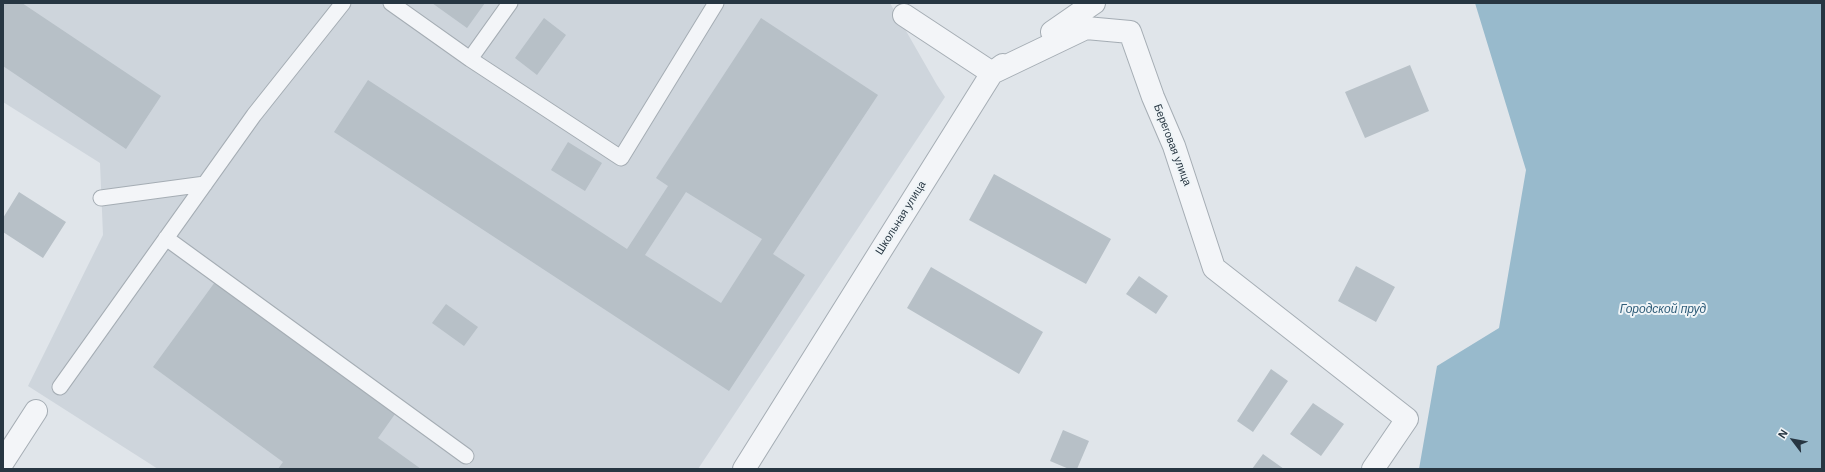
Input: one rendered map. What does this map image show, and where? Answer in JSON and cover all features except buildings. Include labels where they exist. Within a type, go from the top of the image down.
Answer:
[{"type":"street","name":"Школьная улица","points":[[744,469],[992,74],[1094,3]]},
{"type":"street","points":[[904,14],[992,74]]},
{"type":"street","name":"Береговая улица","points":[[992,74],[1086,28],[1130,32],[1174,146],[1214,268],[1407,419],[1373,469]]},
{"type":"street","points":[[3,462],[36,411]]},
{"type":"lane","points":[[60,387],[278,84],[343,3]]},
{"type":"lane","points":[[391,3],[470,59],[622,158],[716,3]]},
{"type":"lane","points":[[470,59],[510,3]]},
{"type":"lane","points":[[101,198],[205,184]]},
{"type":"lane","points":[[166,238],[466,456]]},
{"type":"shaded area","points":[[3,3],[890,3],[945,97],[698,469],[158,469],[28,386],[103,235],[100,163],[3,102]]},
{"type":"water","name":"Городской пруд","points":[[1475,3],[1822,3],[1822,469],[1419,469],[1437,366],[1499,328],[1526,170]]}]
